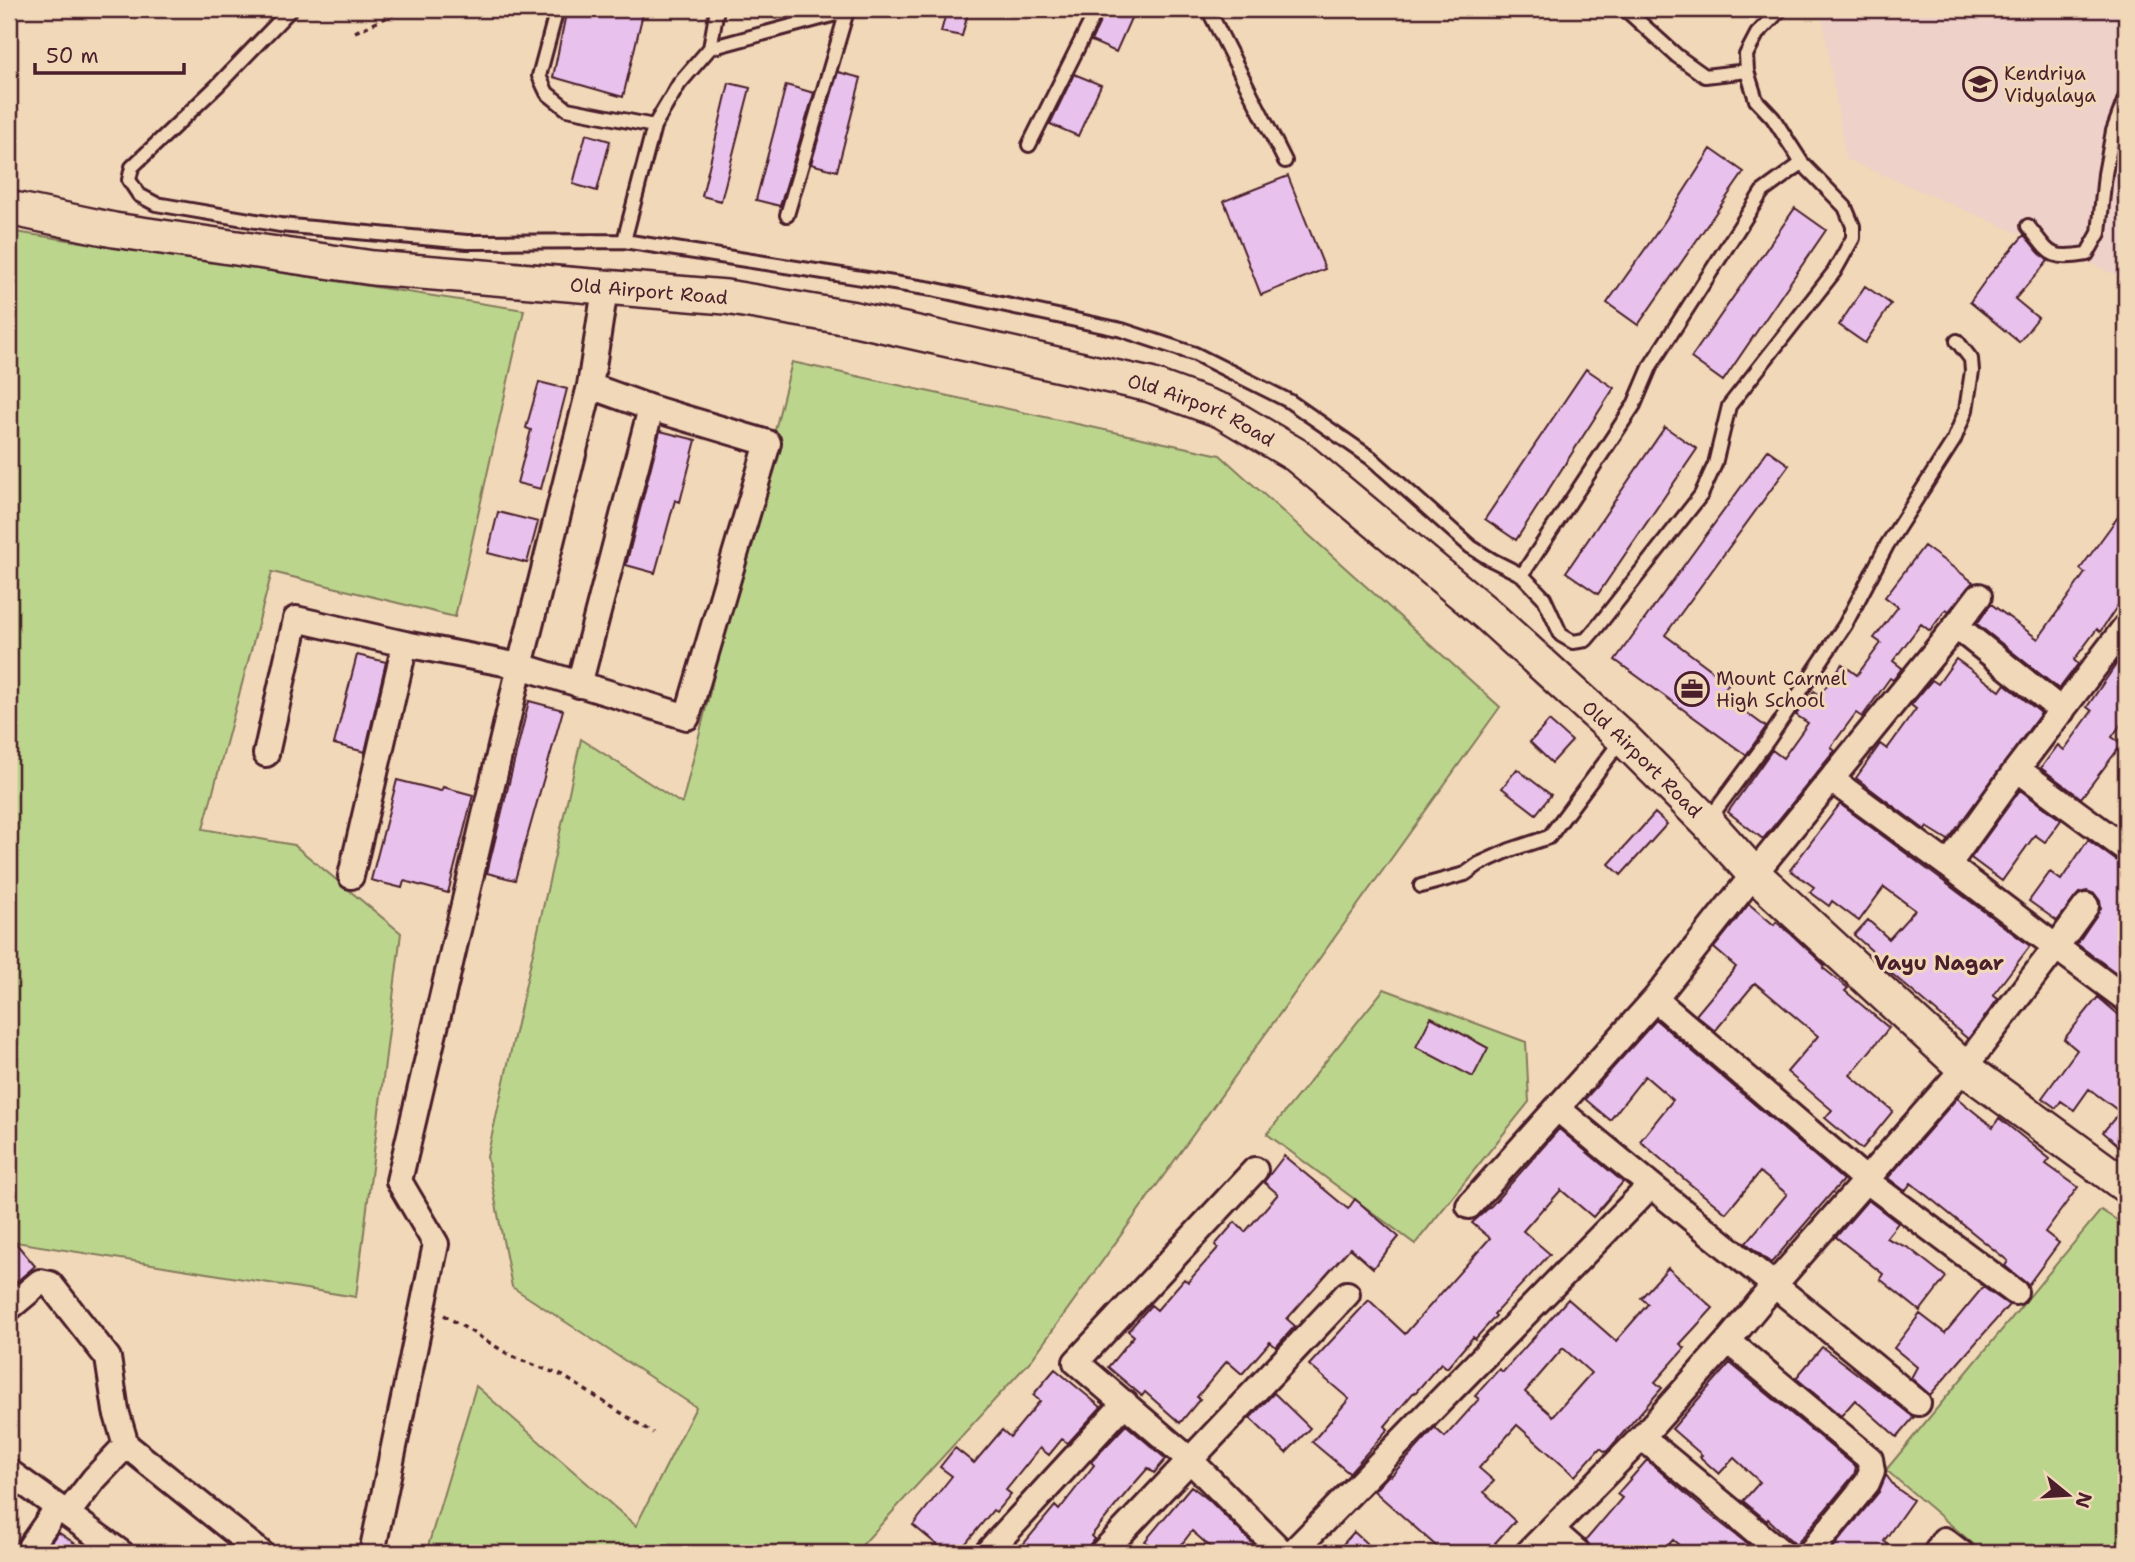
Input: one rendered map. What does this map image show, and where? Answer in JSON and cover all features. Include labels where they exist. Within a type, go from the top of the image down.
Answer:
[{"type":"main road","name":"Old Airport Road","points":[[9,208],[114,230],[373,268],[726,297],[855,319],[1150,385],[1222,411],[1296,456],[1488,615],[1623,738],[1707,822],[1754,874],[1965,1068],[2126,1186]]},
{"type":"street","points":[[372,1553],[436,1244],[399,1181],[520,666],[590,386],[605,289]]},
{"type":"street","points":[[266,754],[296,619],[520,666],[687,717],[768,443],[651,408],[590,386]]},
{"type":"street","points":[[579,685],[651,408]]},
{"type":"street","points":[[1469,1206],[1655,999],[1979,596]]},
{"type":"street","points":[[1956,626],[2062,711]]},
{"type":"street","points":[[1948,865],[2126,626]]},
{"type":"street","points":[[351,876],[405,644]]},
{"type":"street","points":[[2017,769],[2126,849]]},
{"type":"street","points":[[1832,780],[2126,999]]},
{"type":"street","points":[[1528,1553],[1643,1437],[1965,1068],[2086,906]]},
{"type":"street","points":[[1655,999],[1867,1181],[2015,1292]]},
{"type":"street","points":[[1557,1108],[1919,1403]]},
{"type":"street","points":[[1255,1170],[1076,1362],[1190,1460],[1283,1553]]},
{"type":"street","points":[[1292,1553],[1650,1186]]},
{"type":"street","points":[[9,1308],[40,1282],[50,1284],[108,1358],[116,1411],[126,1444],[261,1553]]},
{"type":"street","points":[[1102,1553],[1347,1294]]},
{"type":"street","points":[[1728,1342],[1870,1459],[1872,1471],[1867,1483],[1810,1553]]},
{"type":"street","points":[[987,1553],[1125,1403]]},
{"type":"street","points":[[1643,1437],[1782,1553]]},
{"type":"street","points":[[26,1553],[126,1444]]},
{"type":"street","points":[[9,1472],[121,1553]]},
{"type":"street","points":[[1552,1530],[1578,1553]]},
{"type":"street","points":[[1936,1553],[1944,1539],[1961,1553]]},
{"type":"lane","points":[[291,9],[217,86],[132,167],[129,180],[139,195],[156,204],[280,225],[467,242],[624,241],[932,289],[1122,330],[1195,354],[1289,401],[1371,458],[1471,547],[1522,575],[1544,598],[1561,635],[1573,642],[1586,640],[1610,613],[1701,495],[1715,464],[1729,406],[1834,272],[1853,238],[1853,226],[1845,207],[1802,163],[1773,118],[1756,100],[1747,71],[1746,55],[1757,34],[1781,9]]},
{"type":"lane","points":[[557,9],[539,76],[547,93],[567,109],[654,126]]},
{"type":"lane","points":[[624,241],[654,126],[679,83],[710,48],[717,9]]},
{"type":"lane","points":[[1029,145],[1097,9]]},
{"type":"lane","points":[[1208,9],[1285,161]]},
{"type":"lane","points":[[1625,9],[1677,56],[1705,76],[1747,71]]},
{"type":"lane","points":[[710,48],[849,10]]},
{"type":"lane","points":[[787,215],[849,10]]},
{"type":"lane","points":[[2028,226],[2051,254],[2063,258],[2087,254],[2099,233],[2113,131],[2126,96]]},
{"type":"lane","points":[[1522,575],[1634,405],[1651,365],[1762,192],[1802,163]]},
{"type":"lane","points":[[1707,822],[1768,740],[1845,625],[1887,545],[1954,440],[1966,410],[1972,371],[1970,359],[1957,341]]},
{"type":"lane","points":[[1421,886],[1465,874],[1479,863],[1549,837],[1623,738]]},
{"type":"path","points":[[355,32],[405,9]]},
{"type":"path","points":[[424,1303],[513,1357],[563,1376],[653,1433]]},
{"type":"shaded area","name":"Kendriya Vidyalaya","points":[[1821,9],[2126,9],[2126,279],[1846,159]]},
{"type":"green space","points":[[9,231],[524,310],[455,617],[272,572],[203,829],[294,845],[401,933],[356,1297],[9,1241]]},
{"type":"green space","points":[[792,362],[1220,455],[1500,707],[1032,1359],[855,1553],[426,1553],[476,1386],[636,1526],[696,1407],[512,1287],[487,1157],[581,739],[682,804]]},
{"type":"green space","points":[[1384,989],[1526,1042],[1529,1102],[1415,1244],[1267,1134]]},
{"type":"green space","points":[[2101,1210],[2126,1226],[2126,1553],[1984,1553],[1886,1470]]},
{"type":"building","points":[[567,9],[644,9],[623,97],[553,77]]},
{"type":"building","points":[[947,9],[969,9],[962,36],[941,32]]},
{"type":"building","points":[[1106,9],[1135,9],[1116,52],[1091,41]]},
{"type":"building","points":[[838,72],[861,78],[837,171],[811,164]]},
{"type":"building","points":[[1074,74],[1101,85],[1078,136],[1050,124]]},
{"type":"building","points":[[729,83],[750,88],[721,201],[702,196]]},
{"type":"building","points":[[786,85],[814,93],[780,206],[756,200]]},
{"type":"building","points":[[586,134],[610,141],[597,191],[573,184]]},
{"type":"building","points":[[1711,149],[1744,172],[1638,325],[1607,303],[1665,221]]},
{"type":"building","points":[[1288,176],[1325,269],[1261,295],[1224,201]]},
{"type":"building","points":[[1795,208],[1826,230],[1723,381],[1691,358]]},
{"type":"building","points":[[2024,235],[2048,261],[2015,299],[2038,318],[2019,342],[1970,302]]},
{"type":"building","points":[[1865,286],[1891,304],[1865,343],[1839,325]]},
{"type":"building","points":[[1586,369],[1614,388],[1516,540],[1485,519]]},
{"type":"building","points":[[539,382],[567,389],[541,489],[517,483],[531,430],[526,428]]},
{"type":"building","points":[[1665,427],[1697,449],[1598,594],[1566,572]]},
{"type":"building","points":[[660,431],[696,440],[680,502],[675,500],[655,573],[626,565]]},
{"type":"building","points":[[1768,450],[1789,465],[1665,635],[1729,683],[1721,694],[1766,727],[1746,755],[1615,660]]},
{"type":"building","points":[[2126,506],[2126,593],[2100,632],[2097,629],[2074,660],[2078,664],[2059,689],[1977,624],[1991,604],[2038,639],[2085,573],[2080,569]]},
{"type":"building","points":[[498,512],[538,522],[527,563],[488,553]]},
{"type":"building","points":[[1924,546],[1973,582],[1949,611],[1946,609],[1930,631],[1921,624],[1893,661],[1902,668],[1893,680],[1890,678],[1862,717],[1856,713],[1831,747],[1835,751],[1763,839],[1728,812],[1772,750],[1783,758],[1808,723],[1796,715],[1814,691],[1820,695],[1842,664],[1857,675],[1881,643],[1874,638],[1898,607],[1885,597]]},
{"type":"building","points":[[2126,650],[2126,717],[2112,737],[2122,744],[2081,798],[2041,768],[2058,745],[2064,750],[2092,711],[2087,707]]},
{"type":"building","points":[[357,655],[386,662],[365,752],[334,744]]},
{"type":"building","points":[[1956,659],[2000,691],[2005,684],[2041,713],[1948,840],[1927,827],[1925,830],[1856,778],[1880,744],[1887,749],[1916,709],[1911,705],[1932,680],[1938,684]]},
{"type":"building","points":[[529,701],[563,710],[515,880],[487,873]]},
{"type":"building","points":[[1549,721],[1572,741],[1552,763],[1530,742]]},
{"type":"building","points":[[1517,769],[1551,795],[1536,814],[1502,788]]},
{"type":"building","points":[[397,780],[441,791],[443,787],[473,795],[448,893],[404,881],[402,888],[371,880]]},
{"type":"building","points":[[2020,790],[2061,820],[2045,842],[2035,835],[2002,881],[1971,858]]},
{"type":"building","points":[[1840,804],[2030,946],[1993,995],[1998,999],[1968,1039],[1885,968],[1888,965],[1854,935],[1868,920],[1889,939],[1915,910],[1884,887],[1859,921],[1832,901],[1829,906],[1810,892],[1814,887],[1790,870]]},
{"type":"building","points":[[1655,813],[1667,824],[1621,875],[1609,864]]},
{"type":"building","points":[[2088,840],[2117,861],[2126,864],[2126,980],[2077,944],[2101,908],[2095,894],[2087,891],[2079,893],[2057,921],[2029,901],[2050,872],[2061,880]]},
{"type":"building","points":[[1749,904],[1774,925],[1776,922],[1791,934],[1825,966],[1823,968],[1848,988],[1845,991],[1889,1028],[1850,1075],[1893,1111],[1862,1149],[1825,1118],[1832,1110],[1787,1072],[1818,1036],[1755,983],[1715,1031],[1696,1015],[1736,967],[1714,948]]},
{"type":"building","points":[[2098,997],[2126,1021],[2126,1152],[2103,1132],[2120,1112],[2089,1089],[2074,1110],[2061,1101],[2056,1108],[2042,1098],[2077,1050],[2064,1039]]},
{"type":"building","points":[[1431,1017],[1488,1048],[1473,1077],[1416,1047]]},
{"type":"building","points":[[1656,1020],[1843,1180],[1771,1263],[1746,1243],[1787,1194],[1760,1172],[1726,1213],[1690,1184],[1640,1141],[1673,1100],[1645,1076],[1610,1120],[1585,1099]]},
{"type":"building","points":[[1957,1098],[1993,1127],[1999,1118],[2050,1159],[2046,1164],[2078,1187],[2045,1232],[2059,1243],[2028,1285],[2005,1266],[2008,1261],[1911,1183],[1905,1191],[1888,1178]]},
{"type":"building","points":[[1559,1129],[1623,1182],[1593,1217],[1561,1190],[1544,1207],[1523,1231],[1550,1254],[1447,1368],[1441,1363],[1414,1392],[1385,1426],[1388,1429],[1349,1473],[1312,1442],[1349,1399],[1309,1365],[1369,1300],[1405,1334],[1490,1238],[1472,1223],[1492,1205]]},
{"type":"building","points":[[1284,1156],[1348,1209],[1355,1199],[1399,1237],[1373,1268],[1350,1248],[1287,1319],[1295,1326],[1276,1347],[1270,1342],[1242,1374],[1227,1361],[1197,1397],[1200,1399],[1180,1423],[1145,1392],[1142,1396],[1108,1367],[1134,1336],[1128,1331],[1151,1305],[1157,1310],[1184,1279],[1188,1282],[1218,1248],[1215,1245],[1235,1222],[1245,1232],[1278,1194],[1264,1182]]},
{"type":"building","points":[[1868,1200],[1898,1223],[1886,1238],[1909,1248],[1946,1277],[1920,1311],[1880,1279],[1883,1274],[1836,1237]]},
{"type":"building","points":[[9,1235],[35,1266],[9,1288]]},
{"type":"building","points":[[1668,1268],[1713,1308],[1680,1344],[1685,1348],[1655,1382],[1662,1388],[1610,1448],[1606,1452],[1600,1448],[1575,1476],[1517,1425],[1479,1468],[1494,1481],[1484,1492],[1515,1521],[1495,1543],[1507,1553],[1444,1553],[1374,1491],[1435,1428],[1445,1437],[1479,1399],[1475,1396],[1499,1369],[1503,1372],[1568,1299],[1616,1341],[1648,1304],[1641,1298]],"holes":[[[1563,1348],[1591,1373],[1553,1416],[1525,1392]]]},
{"type":"building","points":[[1983,1287],[2009,1305],[1930,1395],[1911,1378],[1917,1367],[1894,1348],[1920,1314],[1945,1333]]},
{"type":"building","points":[[1822,1347],[1914,1417],[1897,1437],[1855,1400],[1841,1416],[1796,1378]]},
{"type":"building","points":[[1730,1363],[1856,1467],[1854,1475],[1796,1545],[1768,1519],[1767,1521],[1743,1501],[1760,1482],[1734,1458],[1719,1474],[1672,1429]]},
{"type":"building","points":[[1055,1369],[1101,1407],[1068,1443],[1062,1439],[1049,1455],[1040,1448],[1006,1490],[1011,1494],[996,1512],[993,1510],[958,1553],[947,1553],[913,1525],[952,1476],[940,1467],[955,1448],[974,1463],[1002,1430],[1010,1437],[1040,1401],[1033,1395]]},
{"type":"building","points":[[1274,1393],[1310,1428],[1286,1453],[1250,1418]]},
{"type":"building","points":[[1126,1425],[1166,1459],[1154,1473],[1148,1468],[1091,1536],[1094,1539],[1083,1553],[1016,1553],[1055,1506],[1059,1510],[1094,1465],[1091,1462]]},
{"type":"building","points":[[1647,1460],[1759,1553],[1688,1553],[1673,1540],[1661,1553],[1593,1553],[1586,1540],[1622,1498],[1617,1494]]},
{"type":"building","points":[[1886,1475],[1895,1487],[1913,1500],[1884,1541],[1899,1553],[1835,1553],[1831,1550],[1879,1492]]},
{"type":"building","points":[[1191,1486],[1209,1500],[1262,1553],[1217,1553],[1192,1531],[1175,1553],[1160,1553],[1145,1541]]},
{"type":"building","points":[[58,1532],[89,1553],[44,1553]]},
{"type":"building","points":[[1354,1532],[1377,1553],[1335,1553]]},
{"type":"place","name":"Kendriya Vidyalaya","points":[[1980,84]]},
{"type":"place","name":"Mount Carmel High School","points":[[1692,689]]},
{"type":"district","name":"Vayu Nagar","points":[[1939,963]]}]
